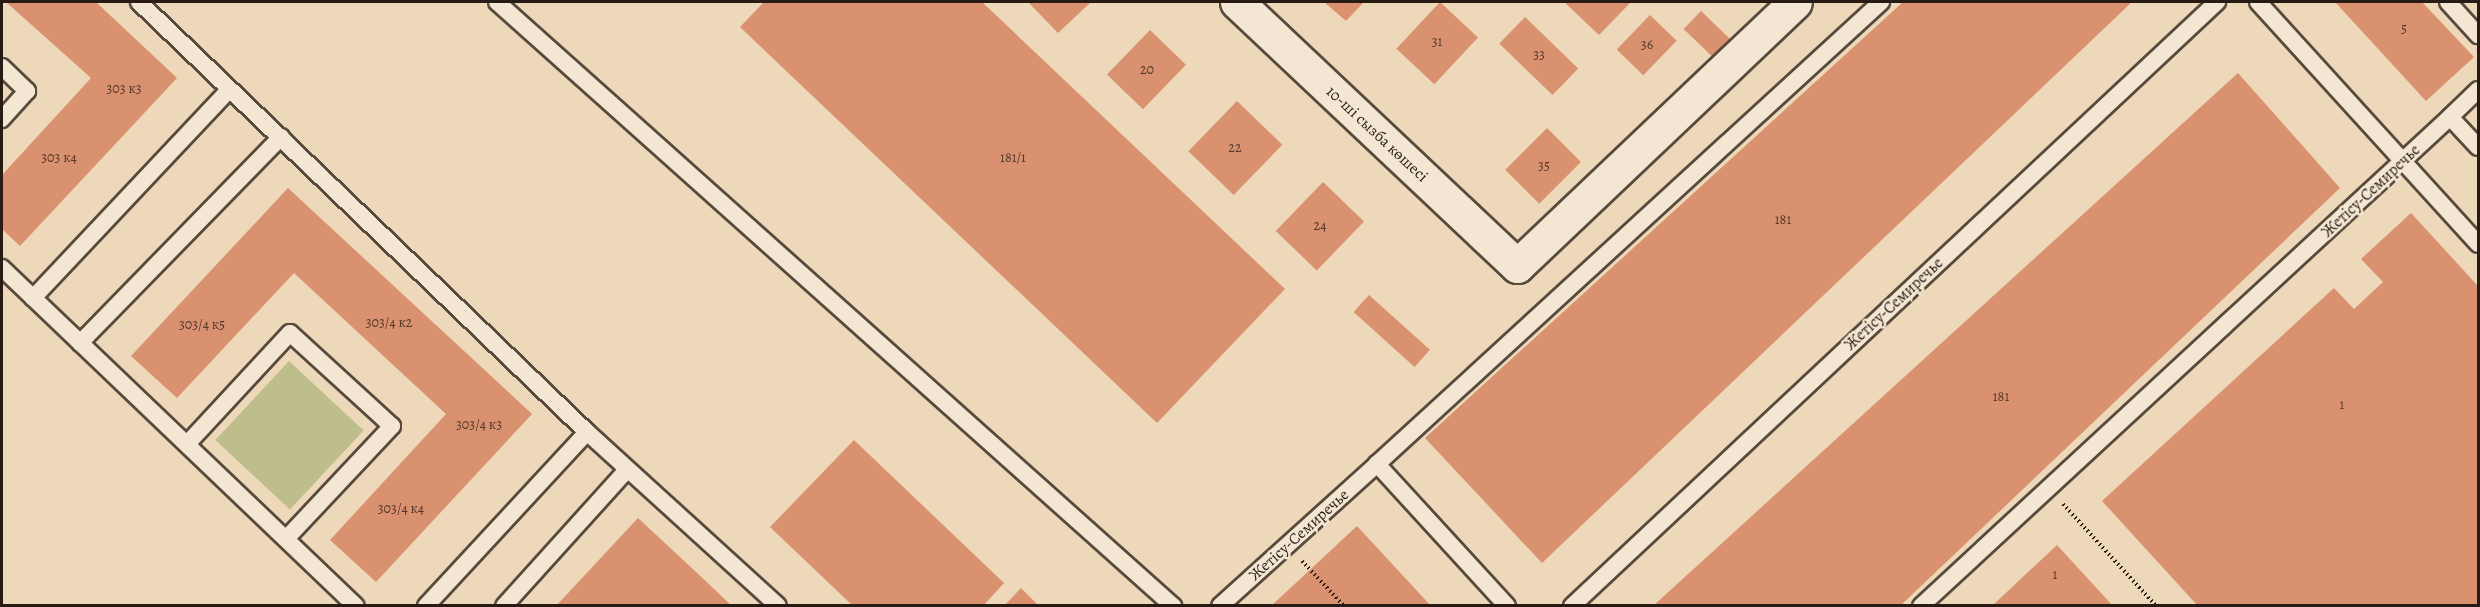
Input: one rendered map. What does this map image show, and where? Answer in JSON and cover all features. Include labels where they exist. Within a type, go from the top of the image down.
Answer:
[{"type":"street","name":"10-ші сызба көшесі","points":[[1237,2],[1517,266],[1795,2]]},
{"type":"lane","points":[[139,2],[627,470],[778,606]]},
{"type":"lane","points":[[497,2],[1173,606]]},
{"type":"lane","name":"Жетісу-Семиречье","points":[[1220,606],[1881,2]]},
{"type":"lane","name":"Жетісу-Семиречье","points":[[1572,606],[2217,2]]},
{"type":"lane","points":[[2258,2],[2478,244]]},
{"type":"lane","points":[[2448,2],[2478,35]]},
{"type":"lane","points":[[2,67],[27,91],[2,119]]},
{"type":"lane","points":[[33,298],[229,90]]},
{"type":"lane","name":"Жетісу-Семиречье","points":[[1921,606],[2047,486],[2405,162],[2478,90]]},
{"type":"lane","points":[[2450,117],[2478,147]]},
{"type":"lane","points":[[80,343],[281,137]]},
{"type":"lane","points":[[2,268],[188,443],[356,606]]},
{"type":"lane","points":[[188,443],[290,333],[392,426],[287,538]]},
{"type":"lane","points":[[426,606],[587,432]]},
{"type":"lane","points":[[1377,464],[1507,606]]},
{"type":"lane","points":[[504,606],[627,470]]},
{"type":"path","points":[[2047,486],[2156,606]]},
{"type":"path","points":[[1288,545],[1344,606]]},
{"type":"green space","points":[[289,361],[364,431],[290,510],[215,440]]},
{"type":"building","points":[[6,2],[96,2],[177,78],[20,246],[2,229],[2,175],[91,78]]},
{"type":"building","points":[[764,2],[982,2],[1285,289],[1157,423],[740,27]]},
{"type":"building","points":[[1028,2],[1091,2],[1058,33]]},
{"type":"building","points":[[1324,2],[1364,2],[1346,21]]},
{"type":"building","points":[[1440,2],[1478,37],[1434,84],[1396,49]]},
{"type":"building","points":[[1564,2],[1631,2],[1599,35]]},
{"type":"building","points":[[1903,2],[2132,2],[1542,563],[1425,438]]},
{"type":"building","points":[[2335,2],[2422,2],[2474,57],[2426,101]]},
{"type":"building","points":[[1701,11],[1730,39],[1712,57],[1684,29]]},
{"type":"building","points":[[1650,15],[1677,41],[1643,75],[1617,50]]},
{"type":"building","points":[[1525,17],[1578,68],[1553,95],[1499,44]]},
{"type":"building","points":[[1150,30],[1186,65],[1143,109],[1107,75]]},
{"type":"building","points":[[2238,73],[2340,188],[1900,606],[1653,606]]},
{"type":"building","points":[[1237,101],[1282,145],[1234,195],[1188,151]]},
{"type":"building","points":[[1547,128],[1581,162],[1539,204],[1505,170]]},
{"type":"building","points":[[1323,182],[1364,222],[1317,271],[1276,231]]},
{"type":"building","points":[[288,188],[532,414],[376,582],[330,540],[446,414],[294,273],[177,398],[131,356]]},
{"type":"building","points":[[2411,213],[2478,286],[2478,606],[2198,606],[2102,501],[2334,288],[2354,309],[2383,282],[2361,259]]},
{"type":"building","points":[[1369,295],[1430,350],[1415,367],[1354,312]]},
{"type":"building","points":[[854,440],[1004,583],[983,606],[853,606],[770,527]]},
{"type":"building","points":[[638,518],[695,571],[732,606],[556,606]]},
{"type":"building","points":[[1357,526],[1431,606],[1271,606],[1299,580]]},
{"type":"building","points":[[2057,545],[2113,606],[1992,606]]},
{"type":"building","points":[[1021,588],[1039,606],[1004,606]]}]
